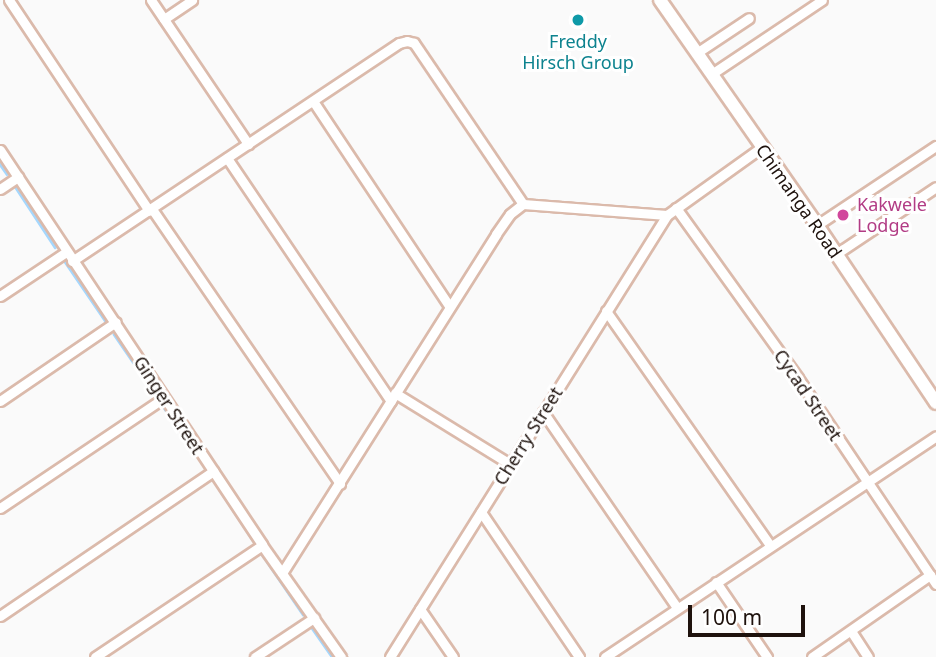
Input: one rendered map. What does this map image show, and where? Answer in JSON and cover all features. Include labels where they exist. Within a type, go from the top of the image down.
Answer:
[{"type":"street","points":[[9,0],[150,210],[340,484]]},
{"type":"street","points":[[151,0],[248,144]]},
{"type":"street","points":[[164,19],[192,0]]},
{"type":"street","name":"Chimanga Road","points":[[660,0],[713,73],[936,403]]},
{"type":"street","points":[[713,73],[822,0]]},
{"type":"street","points":[[698,52],[749,18]]},
{"type":"street","points":[[72,261],[398,43],[407,41],[414,43],[523,204]]},
{"type":"street","points":[[313,101],[450,307]]},
{"type":"street","points":[[817,225],[936,146]]},
{"type":"street","name":"Cherry Street","points":[[390,657],[667,215],[762,147]]},
{"type":"street","name":"Ginger Street","points":[[0,150],[262,545],[341,657]]},
{"type":"street","points":[[228,158],[393,397],[510,464]]},
{"type":"street","points":[[0,189],[18,177]]},
{"type":"street","points":[[836,254],[936,187]]},
{"type":"street","points":[[282,573],[503,224],[523,204],[667,215]]},
{"type":"street","name":"Cycad Street","points":[[676,208],[798,378],[936,584]]},
{"type":"street","points":[[0,296],[66,252]]},
{"type":"street","points":[[606,311],[771,545]]},
{"type":"street","points":[[0,401],[116,322]]},
{"type":"street","points":[[0,508],[164,398]]},
{"type":"street","points":[[543,412],[677,608]]},
{"type":"street","points":[[607,656],[866,480],[936,436]]},
{"type":"street","points":[[0,616],[213,471]]},
{"type":"street","points":[[481,512],[579,657]]},
{"type":"street","points":[[95,657],[262,545]]},
{"type":"street","points":[[812,657],[930,575]]},
{"type":"street","points":[[716,582],[766,657]]},
{"type":"street","points":[[420,609],[453,657]]},
{"type":"street","points":[[255,657],[314,618]]},
{"type":"street","points":[[851,631],[868,657]]},
{"type":"waterway","points":[[0,164],[7,174]]},
{"type":"waterway","points":[[15,186],[55,247]]},
{"type":"waterway","points":[[64,260],[105,320]]},
{"type":"waterway","points":[[114,334],[156,395]]},
{"type":"waterway","points":[[163,406],[196,454]]},
{"type":"waterway","points":[[220,490],[253,540]]},
{"type":"waterway","points":[[262,554],[303,614]]},
{"type":"waterway","points":[[310,625],[332,657]]},
{"type":"place","name":"Freddy Hirsch Group","points":[[578,20]]},
{"type":"place","name":"Kakwele Lodge","points":[[843,215]]}]
